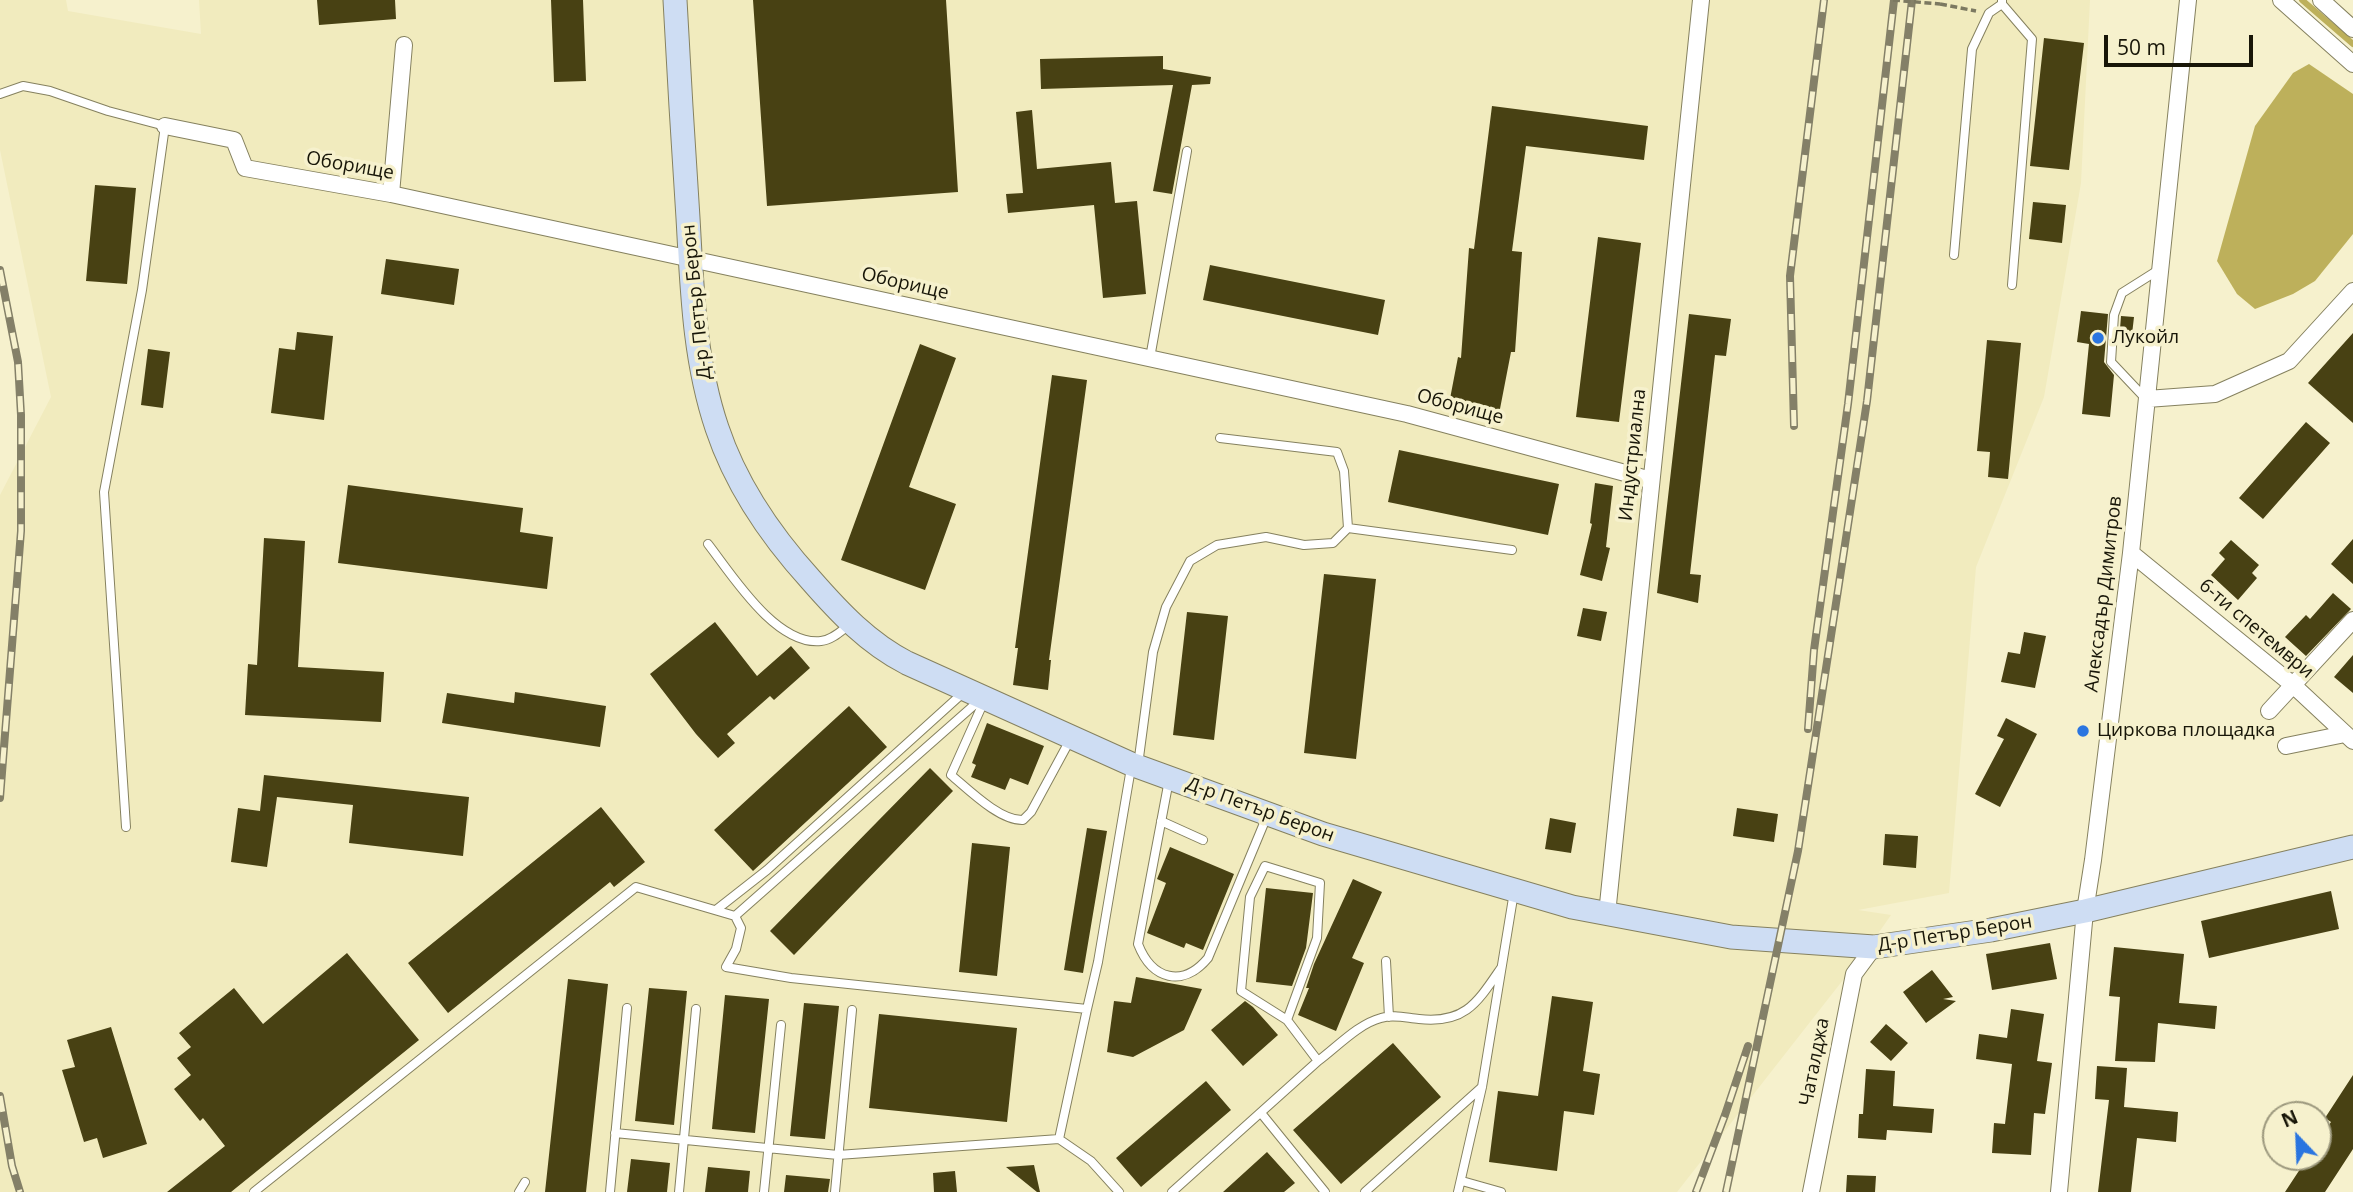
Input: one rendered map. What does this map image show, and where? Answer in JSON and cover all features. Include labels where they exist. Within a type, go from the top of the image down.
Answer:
[{"type":"street","name":"Д-р Петър Берон","points":[[675,0],[690,258],[702,377],[717,430],[755,510],[789,556],[851,623],[888,654],[1135,765],[1323,834],[1572,907],[1731,937],[1874,947],[1991,930],[2085,911],[2353,847]]},
{"type":"street","name":"Индустриална","points":[[1607,914],[1701,0]]},
{"type":"street","name":"Алексадър Димитров","points":[[2059,1192],[2085,911],[2094,860],[2131,553],[2188,0]]},
{"type":"street","points":[[2281,0],[2353,64]]},
{"type":"street","points":[[2321,0],[2353,29]]},
{"type":"street","points":[[391,194],[404,45]]},
{"type":"street","name":"Оборище","points":[[164,126],[234,140],[245,168],[391,194],[1407,414],[1651,480]]},
{"type":"street","points":[[2147,399],[2215,394],[2289,362],[2353,291]]},
{"type":"street","name":"6-ти спетември","points":[[2131,553],[2293,685],[2349,737]]},
{"type":"street","points":[[2269,711],[2353,620]]},
{"type":"street","points":[[2286,746],[2349,737]]},
{"type":"street","name":"Чаталджа","points":[[1811,1192],[1854,974],[1874,947]]},
{"type":"lane","points":[[1954,255],[1972,50],[1989,13],[2002,2],[2032,39],[2012,285]]},
{"type":"lane","points":[[0,94],[23,86],[50,91],[164,126],[142,290],[104,492],[126,827]]},
{"type":"lane","points":[[1149,360],[1187,151]]},
{"type":"lane","points":[[2147,399],[2110,362],[2114,315],[2122,293],[2160,269]]},
{"type":"lane","points":[[1059,1139],[1098,962],[1153,652],[1166,607],[1190,561],[1217,545],[1266,537],[1304,545],[1334,544],[1348,528],[1344,471],[1337,452],[1220,438]]},
{"type":"lane","points":[[1348,528],[1511,550]]},
{"type":"lane","points":[[708,544],[760,611],[785,631],[820,641],[829,639],[851,623]]},
{"type":"lane","points":[[978,695],[951,775],[981,801],[1014,820],[1023,820],[1031,812],[1072,737]]},
{"type":"lane","points":[[716,910],[978,695]]},
{"type":"lane","points":[[735,916],[978,695]]},
{"type":"lane","points":[[1169,778],[1139,929],[1138,944],[1144,960],[1156,971],[1176,977],[1193,972],[1208,958],[1268,814]]},
{"type":"lane","points":[[1161,821],[1203,840]]},
{"type":"lane","points":[[1287,1020],[1318,938],[1321,883],[1265,866],[1250,897],[1241,991],[1287,1020],[1318,1061]]},
{"type":"lane","points":[[254,1192],[636,887],[735,916],[741,928],[736,949],[726,967],[791,978],[1087,1009]]},
{"type":"lane","points":[[1458,1192],[1482,1087],[1515,890]]},
{"type":"lane","points":[[1386,961],[1389,1017]]},
{"type":"lane","points":[[1172,1192],[1318,1061],[1362,1027],[1389,1017],[1428,1020],[1454,1018],[1470,1009],[1502,966]]},
{"type":"lane","points":[[610,1192],[627,1008]]},
{"type":"lane","points":[[679,1192],[696,1009]]},
{"type":"lane","points":[[835,1192],[852,1010]]},
{"type":"lane","points":[[764,1192],[781,1025]]},
{"type":"lane","points":[[1364,1192],[1482,1087]]},
{"type":"lane","points":[[1261,1113],[1325,1192]]},
{"type":"lane","points":[[615,1133],[838,1155],[1059,1139],[1091,1161],[1119,1192]]},
{"type":"lane","points":[[1462,1181],[1502,1192]]},
{"type":"lane","points":[[519,1192],[525,1182]]},
{"type":"path","points":[[1894,0],[1940,4],[1989,13]]},
{"type":"shaded area","points":[[0,0],[66,0],[68,11],[201,34],[199,0],[2090,0],[2081,183],[2044,397],[1976,567],[1949,893],[1858,910],[1891,915],[1677,1192],[0,1192],[0,495],[51,397],[0,150]]},
{"type":"shaded area","points":[[2309,64],[2353,94],[2353,234],[2315,281],[2293,294],[2255,309],[2237,294],[2217,261],[2255,126],[2293,73]]},
{"type":"building","points":[[317,0],[395,0],[396,19],[319,25]]},
{"type":"building","points":[[551,0],[583,0],[586,81],[554,82]]},
{"type":"building","points":[[753,0],[946,0],[958,192],[767,206]]},
{"type":"building","points":[[2044,38],[2084,43],[2069,170],[2030,166]]},
{"type":"building","points":[[1163,56],[1163,69],[1211,77],[1210,84],[1192,85],[1172,194],[1153,191],[1173,85],[1041,89],[1040,59]]},
{"type":"building","points":[[1492,106],[1648,126],[1644,160],[1526,146],[1512,251],[1522,252],[1515,352],[1511,352],[1499,414],[1449,404],[1458,357],[1461,358],[1469,248],[1474,249]]},
{"type":"building","points":[[1032,110],[1037,169],[1111,162],[1115,203],[1137,201],[1146,294],[1103,298],[1094,205],[1008,213],[1006,194],[1023,193],[1016,112]]},
{"type":"building","points":[[95,185],[136,188],[127,284],[86,281]]},
{"type":"building","points":[[2033,202],[2066,205],[2062,243],[2029,239]]},
{"type":"building","points":[[1598,237],[1641,243],[1619,422],[1576,417]]},
{"type":"building","points":[[386,259],[459,269],[454,305],[381,294]]},
{"type":"building","points":[[1210,265],[1385,300],[1378,335],[1203,300]]},
{"type":"building","points":[[2081,311],[2108,314],[2104,362],[2114,375],[2110,417],[2082,414],[2089,344],[2077,342]]},
{"type":"building","points":[[1689,314],[1731,319],[1726,356],[1715,355],[1690,574],[1701,575],[1698,603],[1657,593]]},
{"type":"building","points":[[2121,316],[2134,317],[2131,343],[2119,342]]},
{"type":"building","points":[[297,332],[333,336],[324,420],[271,413],[279,348],[295,350]]},
{"type":"building","points":[[2353,333],[2353,423],[2308,383]]},
{"type":"building","points":[[1987,340],[2021,343],[2008,479],[1988,477],[1990,452],[1977,451]]},
{"type":"building","points":[[920,344],[956,358],[909,487],[956,504],[925,590],[841,560]]},
{"type":"building","points":[[148,349],[170,352],[163,408],[141,405]]},
{"type":"building","points":[[1052,375],[1087,380],[1049,660],[1048,690],[1013,685],[1018,648],[1015,648]]},
{"type":"building","points":[[2306,422],[2330,443],[2263,519],[2239,498]]},
{"type":"building","points":[[1399,450],[1559,484],[1548,535],[1388,502]]},
{"type":"building","points":[[1595,483],[1613,486],[1606,547],[1610,548],[1602,581],[1580,575],[1592,524]]},
{"type":"building","points":[[348,485],[523,508],[520,532],[553,537],[547,589],[338,563]]},
{"type":"building","points":[[264,538],[305,541],[298,667],[384,672],[381,722],[245,715],[248,664],[257,665]]},
{"type":"building","points":[[2353,539],[2353,584],[2331,564]]},
{"type":"building","points":[[2231,540],[2259,565],[2252,573],[2257,578],[2238,600],[2211,575],[2225,559],[2219,553]]},
{"type":"building","points":[[1324,574],[1376,579],[1356,759],[1304,753]]},
{"type":"building","points":[[2333,593],[2351,609],[2306,656],[2285,637],[2306,615],[2310,619]]},
{"type":"building","points":[[1583,608],[1607,612],[1601,641],[1577,636]]},
{"type":"building","points":[[1187,612],[1228,616],[1214,740],[1173,735]]},
{"type":"building","points":[[715,622],[757,676],[791,646],[810,668],[774,700],[770,696],[727,734],[735,743],[718,758],[650,674]]},
{"type":"building","points":[[2024,632],[2046,636],[2035,688],[2001,682],[2008,652],[2020,654]]},
{"type":"building","points":[[2353,655],[2353,693],[2334,677]]},
{"type":"building","points":[[515,692],[606,706],[600,747],[442,723],[447,693],[514,703]]},
{"type":"building","points":[[849,706],[887,747],[753,871],[714,830]]},
{"type":"building","points":[[2006,718],[2037,734],[2000,807],[1975,794],[2004,739],[1997,736]]},
{"type":"building","points":[[987,723],[1044,746],[1028,785],[1010,778],[1005,790],[971,777],[976,765],[972,763]]},
{"type":"building","points":[[930,768],[953,791],[794,955],[770,931]]},
{"type":"building","points":[[264,775],[469,797],[463,856],[349,843],[353,805],[277,797],[267,867],[231,862],[238,808],[260,811]]},
{"type":"building","points":[[601,807],[645,862],[614,887],[610,882],[448,1013],[408,963]]},
{"type":"building","points":[[1737,808],[1778,814],[1774,842],[1733,836]]},
{"type":"building","points":[[1550,818],[1576,823],[1571,853],[1545,849]]},
{"type":"building","points":[[1087,828],[1107,831],[1083,973],[1064,970]]},
{"type":"building","points":[[1885,834],[1918,836],[1916,868],[1883,865]]},
{"type":"building","points":[[972,843],[1010,847],[997,976],[959,972]]},
{"type":"building","points":[[1170,847],[1234,874],[1203,950],[1186,943],[1184,948],[1147,933],[1166,883],[1157,879]]},
{"type":"building","points":[[1353,879],[1382,892],[1352,958],[1364,963],[1336,1031],[1298,1015],[1309,988],[1306,988],[1314,964]]},
{"type":"building","points":[[1266,888],[1313,893],[1306,948],[1292,986],[1256,982]]},
{"type":"building","points":[[2331,891],[2339,929],[2209,958],[2201,921]]},
{"type":"building","points":[[2050,943],[2057,979],[1992,990],[1986,954]]},
{"type":"building","points":[[2114,947],[2184,954],[2179,1003],[2217,1006],[2215,1029],[2158,1023],[2155,1062],[2115,1061],[2120,997],[2109,996]]},
{"type":"building","points":[[347,953],[419,1040],[231,1192],[167,1192],[225,1146],[203,1118],[200,1121],[174,1089],[191,1075],[177,1058],[191,1047],[179,1033],[234,988],[263,1024]]},
{"type":"building","points":[[1932,970],[1953,997],[1943,999],[1956,1001],[1926,1023],[1903,992]]},
{"type":"building","points":[[1136,977],[1202,989],[1184,1030],[1133,1057],[1107,1052],[1114,1001],[1131,1003]]},
{"type":"building","points":[[568,979],[608,984],[586,1192],[545,1192]]},
{"type":"building","points":[[649,988],[687,991],[674,1125],[635,1121]]},
{"type":"building","points":[[725,995],[769,999],[755,1133],[712,1129]]},
{"type":"building","points":[[1552,996],[1593,1002],[1583,1071],[1600,1074],[1594,1115],[1564,1111],[1557,1171],[1489,1162],[1498,1091],[1538,1096]]},
{"type":"building","points":[[1245,1001],[1278,1035],[1243,1066],[1211,1030]]},
{"type":"building","points":[[804,1003],[839,1006],[825,1139],[790,1136]]},
{"type":"building","points":[[2011,1009],[2044,1014],[2037,1061],[2052,1063],[2045,1114],[2034,1113],[2031,1155],[1992,1153],[1994,1123],[2005,1124],[2012,1064],[1976,1059],[1979,1034],[2007,1038]]},
{"type":"building","points":[[879,1014],[1017,1028],[1007,1122],[869,1108]]},
{"type":"building","points":[[1886,1024],[1908,1043],[1891,1061],[1870,1042]]},
{"type":"building","points":[[111,1027],[147,1144],[103,1158],[97,1138],[84,1142],[62,1070],[75,1067],[67,1040]]},
{"type":"building","points":[[1393,1043],[1441,1097],[1341,1184],[1293,1130]]},
{"type":"building","points":[[2097,1066],[2127,1068],[2124,1107],[2178,1112],[2176,1142],[2137,1138],[2131,1192],[2098,1192],[2109,1100],[2095,1099]]},
{"type":"building","points":[[1866,1069],[1895,1071],[1893,1106],[1934,1109],[1932,1133],[1887,1130],[1886,1140],[1858,1138],[1859,1114],[1863,1114]]},
{"type":"building","points":[[2353,1075],[2353,1149],[2325,1192],[2285,1192],[2299,1171],[2332,1171],[2332,1107]]},
{"type":"building","points":[[1206,1081],[1231,1110],[1141,1187],[1116,1158]]},
{"type":"building","points":[[1267,1152],[1295,1183],[1284,1192],[1223,1192]]},
{"type":"building","points":[[631,1159],[670,1163],[667,1192],[627,1192]]},
{"type":"building","points":[[1034,1165],[1040,1192],[1006,1167]]},
{"type":"building","points":[[708,1167],[750,1171],[748,1192],[705,1192]]},
{"type":"building","points":[[955,1171],[957,1192],[934,1192],[933,1173]]},
{"type":"building","points":[[786,1175],[830,1179],[828,1192],[784,1192]]},
{"type":"building","points":[[1847,1175],[1876,1176],[1875,1192],[1846,1192]]},
{"type":"waterway","points":[[2302,0],[2353,44]]},
{"type":"railway","points":[[1794,426],[1790,276],[1824,0]]},
{"type":"railway","points":[[1808,729],[1814,650],[1848,404],[1894,0]]},
{"type":"railway","points":[[1726,1192],[1798,851],[1867,401],[1912,0]]},
{"type":"railway","points":[[0,270],[18,362],[21,415],[21,531],[0,798]]},
{"type":"railway","points":[[1696,1192],[1748,1046]]},
{"type":"railway","points":[[0,1096],[12,1166],[20,1192]]},
{"type":"place","name":"Лукойл","points":[[2098,338]]},
{"type":"place","name":"Циркова площадка","points":[[2083,731]]}]
